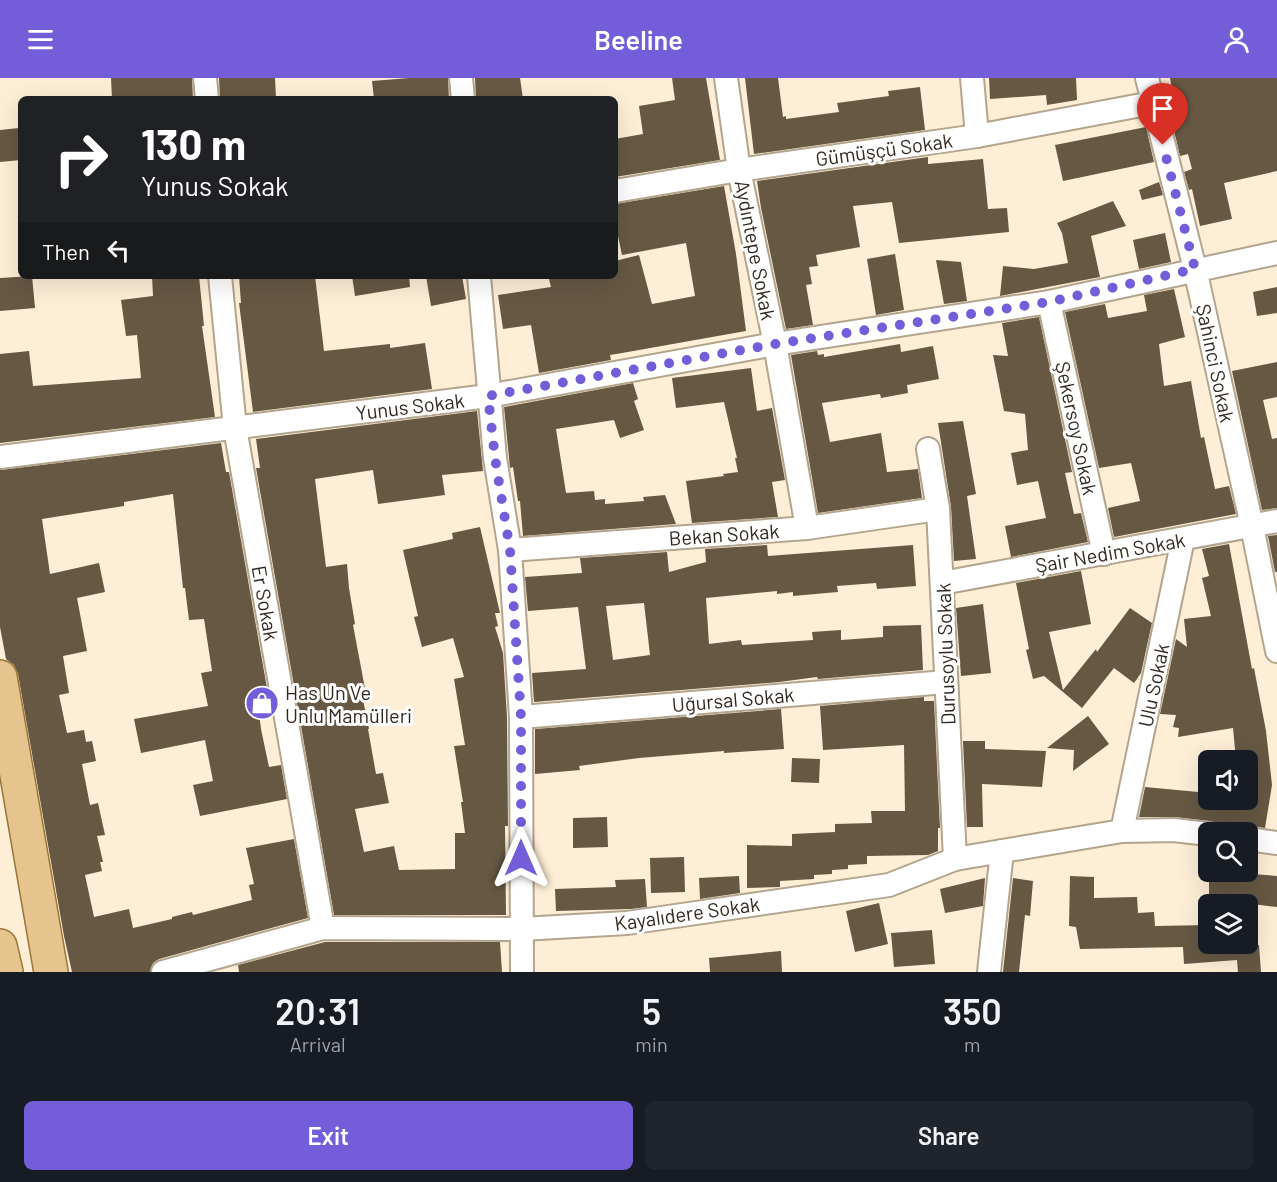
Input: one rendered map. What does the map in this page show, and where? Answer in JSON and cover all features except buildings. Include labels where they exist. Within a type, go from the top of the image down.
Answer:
[{"type":"main road","points":[[0,677],[51,972]]},
{"type":"main road","points":[[0,946],[6,972]]},
{"type":"street","points":[[205,78],[207,96]]},
{"type":"street","points":[[461,78],[463,96]]},
{"type":"street","name":"Aydıntepe Sokak","points":[[726,78],[740,170],[775,344],[807,528]]},
{"type":"street","points":[[972,78],[977,136]]},
{"type":"street","name":"Şahinci Sokak","points":[[1147,78],[1195,269],[1277,651]]},
{"type":"street","name":"Gümüşçü Sokak","points":[[618,190],[740,170],[977,136],[1152,103]]},
{"type":"street","name":"Yunus Sokak","points":[[0,457],[488,396],[775,344],[1049,302],[1277,253]]},
{"type":"street","name":"Er Sokak","points":[[220,279],[235,428],[323,928]]},
{"type":"street","points":[[479,279],[495,458],[510,550],[521,717],[522,972]]},
{"type":"street","name":"Şekersoy Sokak","points":[[1049,302],[1104,554]]},
{"type":"street","name":"Durusoylu Sokak","points":[[928,449],[938,509],[956,859]]},
{"type":"street","name":"Bekan Sokak","points":[[510,550],[807,528],[938,509]]},
{"type":"street","name":"Şair Nedim Sokak","points":[[942,583],[1277,521]]},
{"type":"street","name":"Ulu Sokak","points":[[1122,831],[1183,539]]},
{"type":"street","name":"Uğursal Sokak","points":[[521,717],[946,682]]},
{"type":"street","name":"Kayalıdere Sokak","points":[[163,972],[323,928],[522,929],[627,923],[889,885],[956,859],[1122,831],[1173,830],[1198,833]]},
{"type":"street","points":[[1258,840],[1277,843]]},
{"type":"street","points":[[989,972],[1002,851]]},
{"type":"place","name":"Has Un Ve Unlu Mamülleri","points":[[262,703]]},
{"type":"route","points":[[521,858],[521,717],[510,550],[495,458],[488,396],[775,344],[1049,302],[1195,269],[1163,145]]}]
